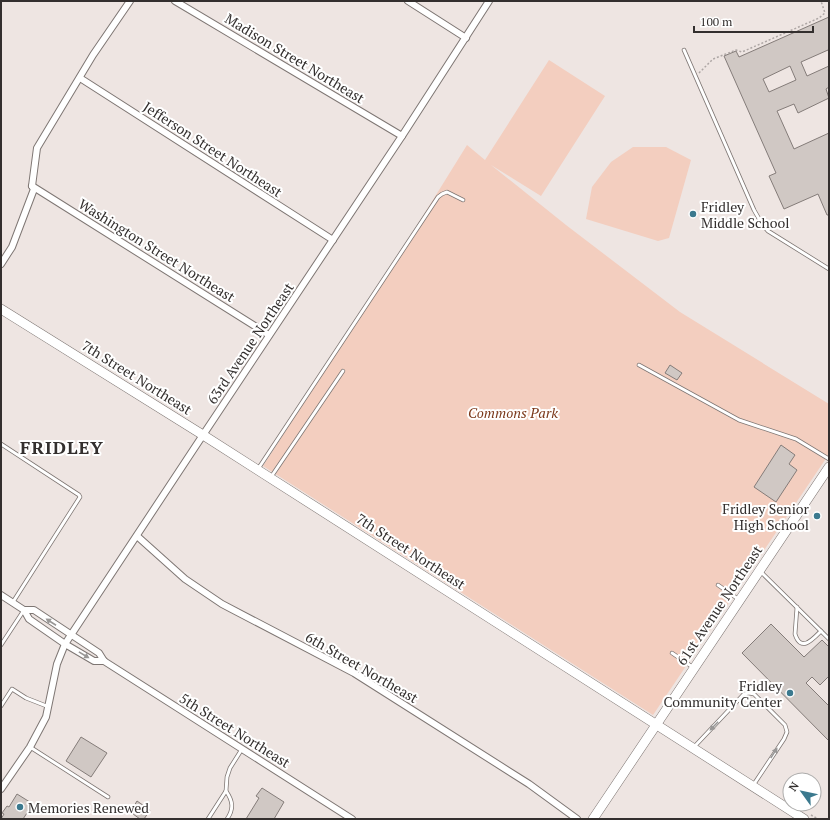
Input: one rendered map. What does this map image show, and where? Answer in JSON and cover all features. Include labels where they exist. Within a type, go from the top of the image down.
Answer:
[{"type":"street","points":[[1,264],[12,247],[34,189],[32,186],[37,148],[93,55],[130,1]]},
{"type":"street","points":[[408,1],[466,38]]},
{"type":"street","name":"63rd Avenue Northeast","points":[[1,789],[30,747],[43,723],[49,707],[57,664],[65,644],[402,136],[489,1]]},
{"type":"street","name":"Madison Street Northeast","points":[[178,2],[402,136]]},
{"type":"street","name":"Jefferson Street Northeast","points":[[80,78],[333,240]]},
{"type":"street","name":"Washington Street Northeast","points":[[32,186],[269,335]]},
{"type":"street","name":"7th Street Northeast","points":[[1,309],[203,435],[804,819]]},
{"type":"street","name":"61st Avenue Northeast","points":[[592,819],[829,467]]},
{"type":"street","name":"6th Street Northeast","points":[[137,536],[185,579],[222,604],[354,674],[529,784],[577,819]]},
{"type":"street","name":"5th Street Northeast","points":[[1,595],[24,610],[29,619],[65,644],[94,661],[104,661]]},
{"type":"street","name":"5th Street Northeast","points":[[24,610],[34,610],[99,653],[104,661],[352,819]]},
{"type":"lane","points":[[684,50],[754,210],[762,224],[768,231],[829,269]]},
{"type":"lane","points":[[258,470],[438,197],[447,192],[464,200]]},
{"type":"lane","points":[[640,365],[739,420],[796,439],[829,459]]},
{"type":"lane","points":[[270,478],[343,371]]},
{"type":"lane","points":[[1,444],[80,497],[13,602]]},
{"type":"lane","points":[[760,571],[829,639]]},
{"type":"lane","points":[[718,585],[740,600]]},
{"type":"lane","points":[[797,607],[796,638],[802,643],[806,644],[821,631]]},
{"type":"lane","points":[[1,645],[24,610]]},
{"type":"lane","points":[[672,653],[694,668]]},
{"type":"lane","points":[[1,706],[12,690],[26,698],[49,707]]},
{"type":"lane","points":[[692,748],[744,694],[754,694],[785,725],[787,732],[753,786]]},
{"type":"lane","points":[[30,747],[108,797]]},
{"type":"lane","points":[[208,819],[226,791],[227,777],[230,768],[242,749]]},
{"type":"lane","points":[[226,791],[233,803],[231,812],[227,819]]},
{"type":"path","points":[[695,76],[713,59],[736,50],[742,52],[819,18],[826,13],[821,1]]},
{"type":"green space","name":"Commons Park","points":[[549,60],[605,96],[541,196],[491,165],[566,225],[680,312],[829,404],[829,454],[653,715],[263,466],[390,269],[467,145],[485,160]]},
{"type":"green space","points":[[633,147],[666,147],[691,160],[669,238],[658,241],[586,219],[592,187],[611,162]]},
{"type":"building","points":[[829,17],[829,53],[828,50],[801,62],[807,76],[829,66],[829,87],[826,89],[829,98],[798,113],[794,104],[777,111],[794,149],[829,133],[829,215],[827,215],[818,194],[784,209],[769,176],[776,173],[724,56],[736,51],[739,57]],"holes":[[[790,66],[796,80],[769,92],[763,79]]]},
{"type":"building","points":[[670,365],[682,373],[677,380],[665,373]]},
{"type":"building","points":[[781,445],[795,455],[789,464],[797,470],[776,502],[754,487]]},
{"type":"building","points":[[771,624],[804,657],[822,640],[829,647],[829,676],[820,685],[812,677],[806,683],[829,706],[829,741],[742,653]]},
{"type":"building","points":[[81,737],[107,753],[91,777],[66,761]]},
{"type":"building","points":[[262,788],[284,802],[274,819],[246,819],[259,798],[256,796]]},
{"type":"building","name":"Memories Renewed","points":[[17,794],[33,804],[23,819],[1,819],[4,814],[2,813],[7,806],[9,807]]},
{"type":"building","points":[[137,801],[150,810],[144,819],[140,819],[133,814],[137,808],[134,806]]},
{"type":"place","name":"Fridley Middle School","points":[[693,214]]},
{"type":"place","name":"Fridley Senior High School","points":[[817,516]]},
{"type":"place","name":"Fridley Community Center","points":[[790,693]]},
{"type":"place","name":"Memories Renewed","points":[[20,807]]},
{"type":"district","name":"FRIDLEY","points":[[62,447]]}]
